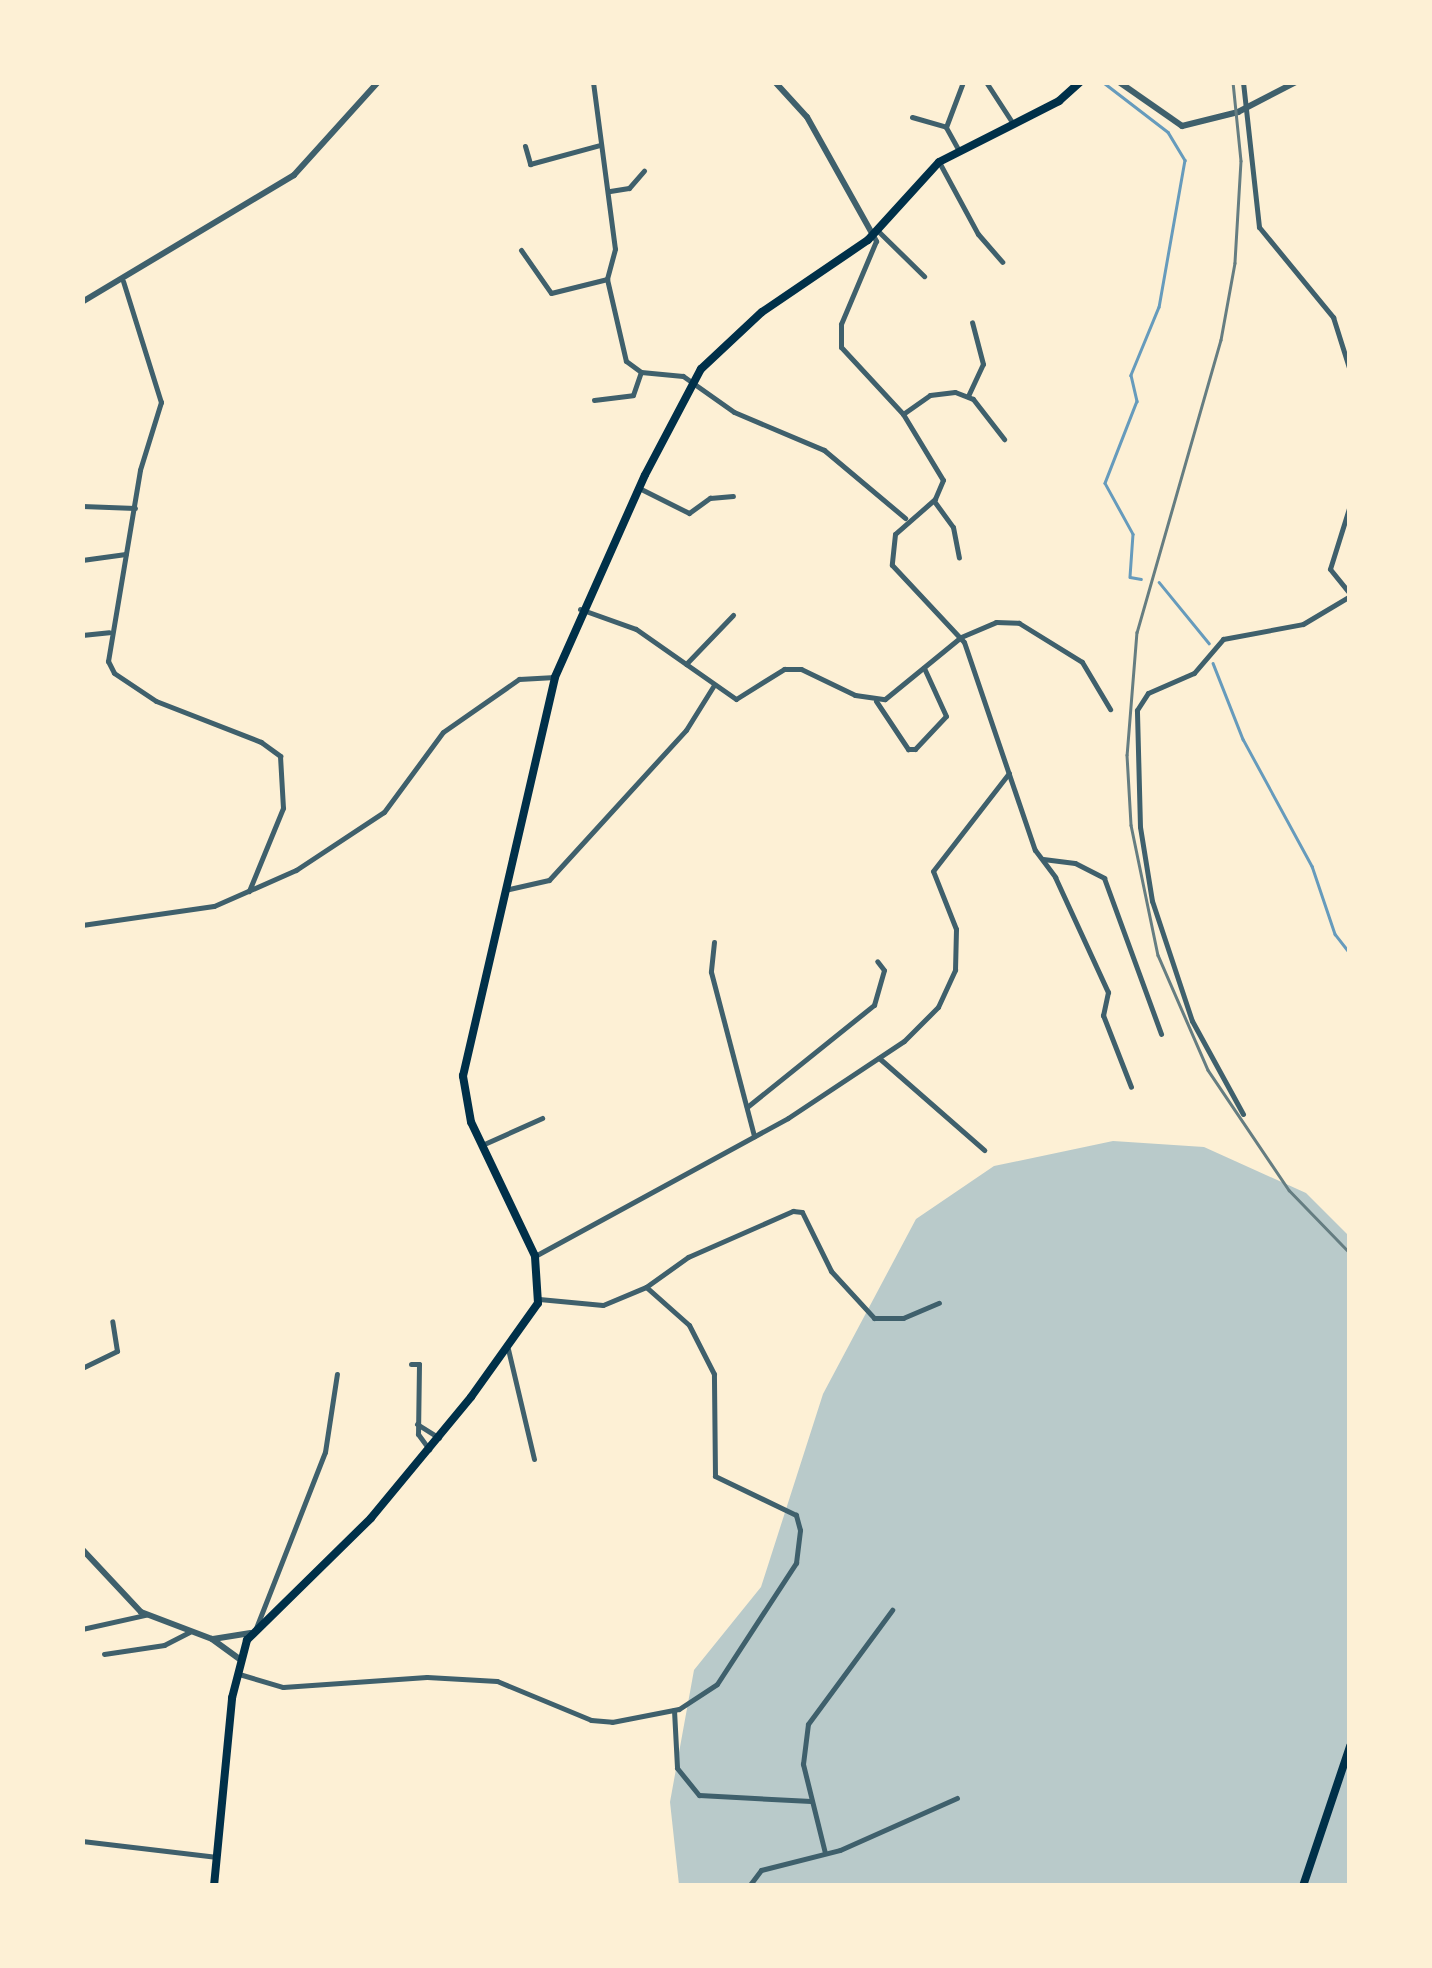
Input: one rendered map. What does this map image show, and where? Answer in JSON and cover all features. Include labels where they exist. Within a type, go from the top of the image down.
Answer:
[{"type":"main road","points":[[214,1886],[236,1673],[253,1631],[370,1518],[429,1450],[508,1349],[539,1299],[534,1256],[465,1105],[463,1076],[554,677],[580,610],[638,488],[692,381],[762,312],[875,232],[939,162],[1059,101],[1080,82]]},
{"type":"main road","points":[[1302,1886],[1350,1746]]},
{"type":"street","points":[[82,302],[294,175],[378,82]]},
{"type":"street","points":[[593,82],[616,249],[607,280],[618,348],[640,372],[692,381],[734,412],[824,450],[906,519]]},
{"type":"street","points":[[775,82],[807,117],[875,232],[924,276]]},
{"type":"street","points":[[946,127],[963,82]]},
{"type":"street","points":[[986,82],[1012,122]]},
{"type":"street","points":[[1119,82],[1182,126],[1248,107],[1296,82]]},
{"type":"street","points":[[1243,82],[1260,227],[1333,318],[1350,371]]},
{"type":"street","points":[[912,117],[946,127],[958,149]]},
{"type":"street","points":[[526,146],[530,164],[600,145]]},
{"type":"street","points":[[939,162],[1002,262]]},
{"type":"street","points":[[610,191],[629,188],[644,171]]},
{"type":"street","points":[[875,232],[876,241],[841,324],[841,348],[904,414],[940,469],[934,501],[906,519],[890,543],[892,565],[961,637],[1043,858],[1108,992],[1103,1015],[1131,1087]]},
{"type":"street","points":[[521,250],[551,293],[607,280]]},
{"type":"street","points":[[123,280],[161,402],[109,632],[114,673],[176,712],[238,732],[280,756],[283,808],[249,891]]},
{"type":"street","points":[[968,396],[983,364],[972,322]]},
{"type":"street","points":[[594,400],[632,395],[640,372]]},
{"type":"street","points":[[904,414],[930,395],[968,396],[1004,439]]},
{"type":"street","points":[[638,488],[689,514],[710,498],[733,496]]},
{"type":"street","points":[[934,501],[953,527],[959,558]]},
{"type":"street","points":[[1244,1114],[1192,1021],[1152,901],[1140,827],[1137,710],[1148,693],[1194,673],[1222,639],[1303,624],[1350,595],[1330,570],[1350,505]]},
{"type":"street","points":[[82,506],[135,508]]},
{"type":"street","points":[[82,560],[126,554]]},
{"type":"street","points":[[580,610],[636,629],[736,699],[784,669],[801,669],[876,700],[908,749],[915,749],[946,721],[924,668]]},
{"type":"street","points":[[686,664],[733,615]]},
{"type":"street","points":[[876,700],[961,637],[996,622],[1019,622],[1082,662],[1110,709]]},
{"type":"street","points":[[82,635],[109,632]]},
{"type":"street","points":[[82,925],[214,906],[296,870],[384,812],[443,732],[520,679],[554,677]]},
{"type":"street","points":[[505,890],[535,886],[560,869],[686,730],[714,684]]},
{"type":"street","points":[[534,1256],[754,1136],[879,1058],[938,1008],[955,970],[956,929],[933,870],[1009,772]]},
{"type":"street","points":[[1043,858],[1074,863],[1104,878],[1161,1034]]},
{"type":"street","points":[[714,942],[711,972],[754,1136]]},
{"type":"street","points":[[747,1107],[874,1005],[884,970],[877,961]]},
{"type":"street","points":[[879,1058],[984,1150]]},
{"type":"street","points":[[482,1145],[542,1118]]},
{"type":"street","points":[[539,1299],[603,1306],[646,1288],[688,1257],[792,1211],[802,1212],[831,1271],[874,1318],[903,1318],[939,1303]]},
{"type":"street","points":[[236,1673],[283,1686],[428,1678],[496,1681],[591,1720],[612,1722],[674,1710],[717,1684],[796,1563],[800,1530],[796,1515],[715,1476],[714,1374],[689,1325],[646,1288]]},
{"type":"street","points":[[82,1368],[117,1351],[112,1321]]},
{"type":"street","points":[[508,1349],[534,1459]]},
{"type":"street","points":[[412,1364],[419,1364],[417,1424],[429,1450]]},
{"type":"street","points":[[212,1639],[253,1631],[325,1452],[337,1374]]},
{"type":"street","points":[[417,1424],[439,1438]]},
{"type":"street","points":[[82,1549],[146,1615],[212,1639],[240,1659]]},
{"type":"street","points":[[825,1853],[803,1764],[808,1724],[892,1610]]},
{"type":"street","points":[[82,1628],[146,1615]]},
{"type":"street","points":[[104,1654],[164,1645],[190,1632]]},
{"type":"street","points":[[674,1710],[677,1768],[698,1795],[810,1800]]},
{"type":"street","points":[[749,1886],[761,1870],[825,1853],[957,1798]]},
{"type":"street","points":[[82,1841],[216,1856]]},
{"type":"shaded area","points":[[1113,1141],[1204,1147],[1306,1193],[1349,1236],[1349,1885],[679,1885],[670,1802],[694,1670],[761,1587],[823,1394],[916,1219],[994,1166]]},
{"type":"waterway","points":[[1103,82],[1168,132],[1185,160],[1159,307],[1131,375],[1137,401],[1105,483],[1133,534],[1130,577],[1141,579]]},
{"type":"waterway","points":[[1159,582],[1209,643]]},
{"type":"waterway","points":[[1213,663],[1243,739],[1312,866],[1335,934],[1350,953]]},
{"type":"railway","points":[[1233,82],[1241,161],[1235,263],[1221,340],[1137,632],[1127,755],[1131,825],[1158,955],[1208,1070],[1289,1190],[1350,1253]]}]
